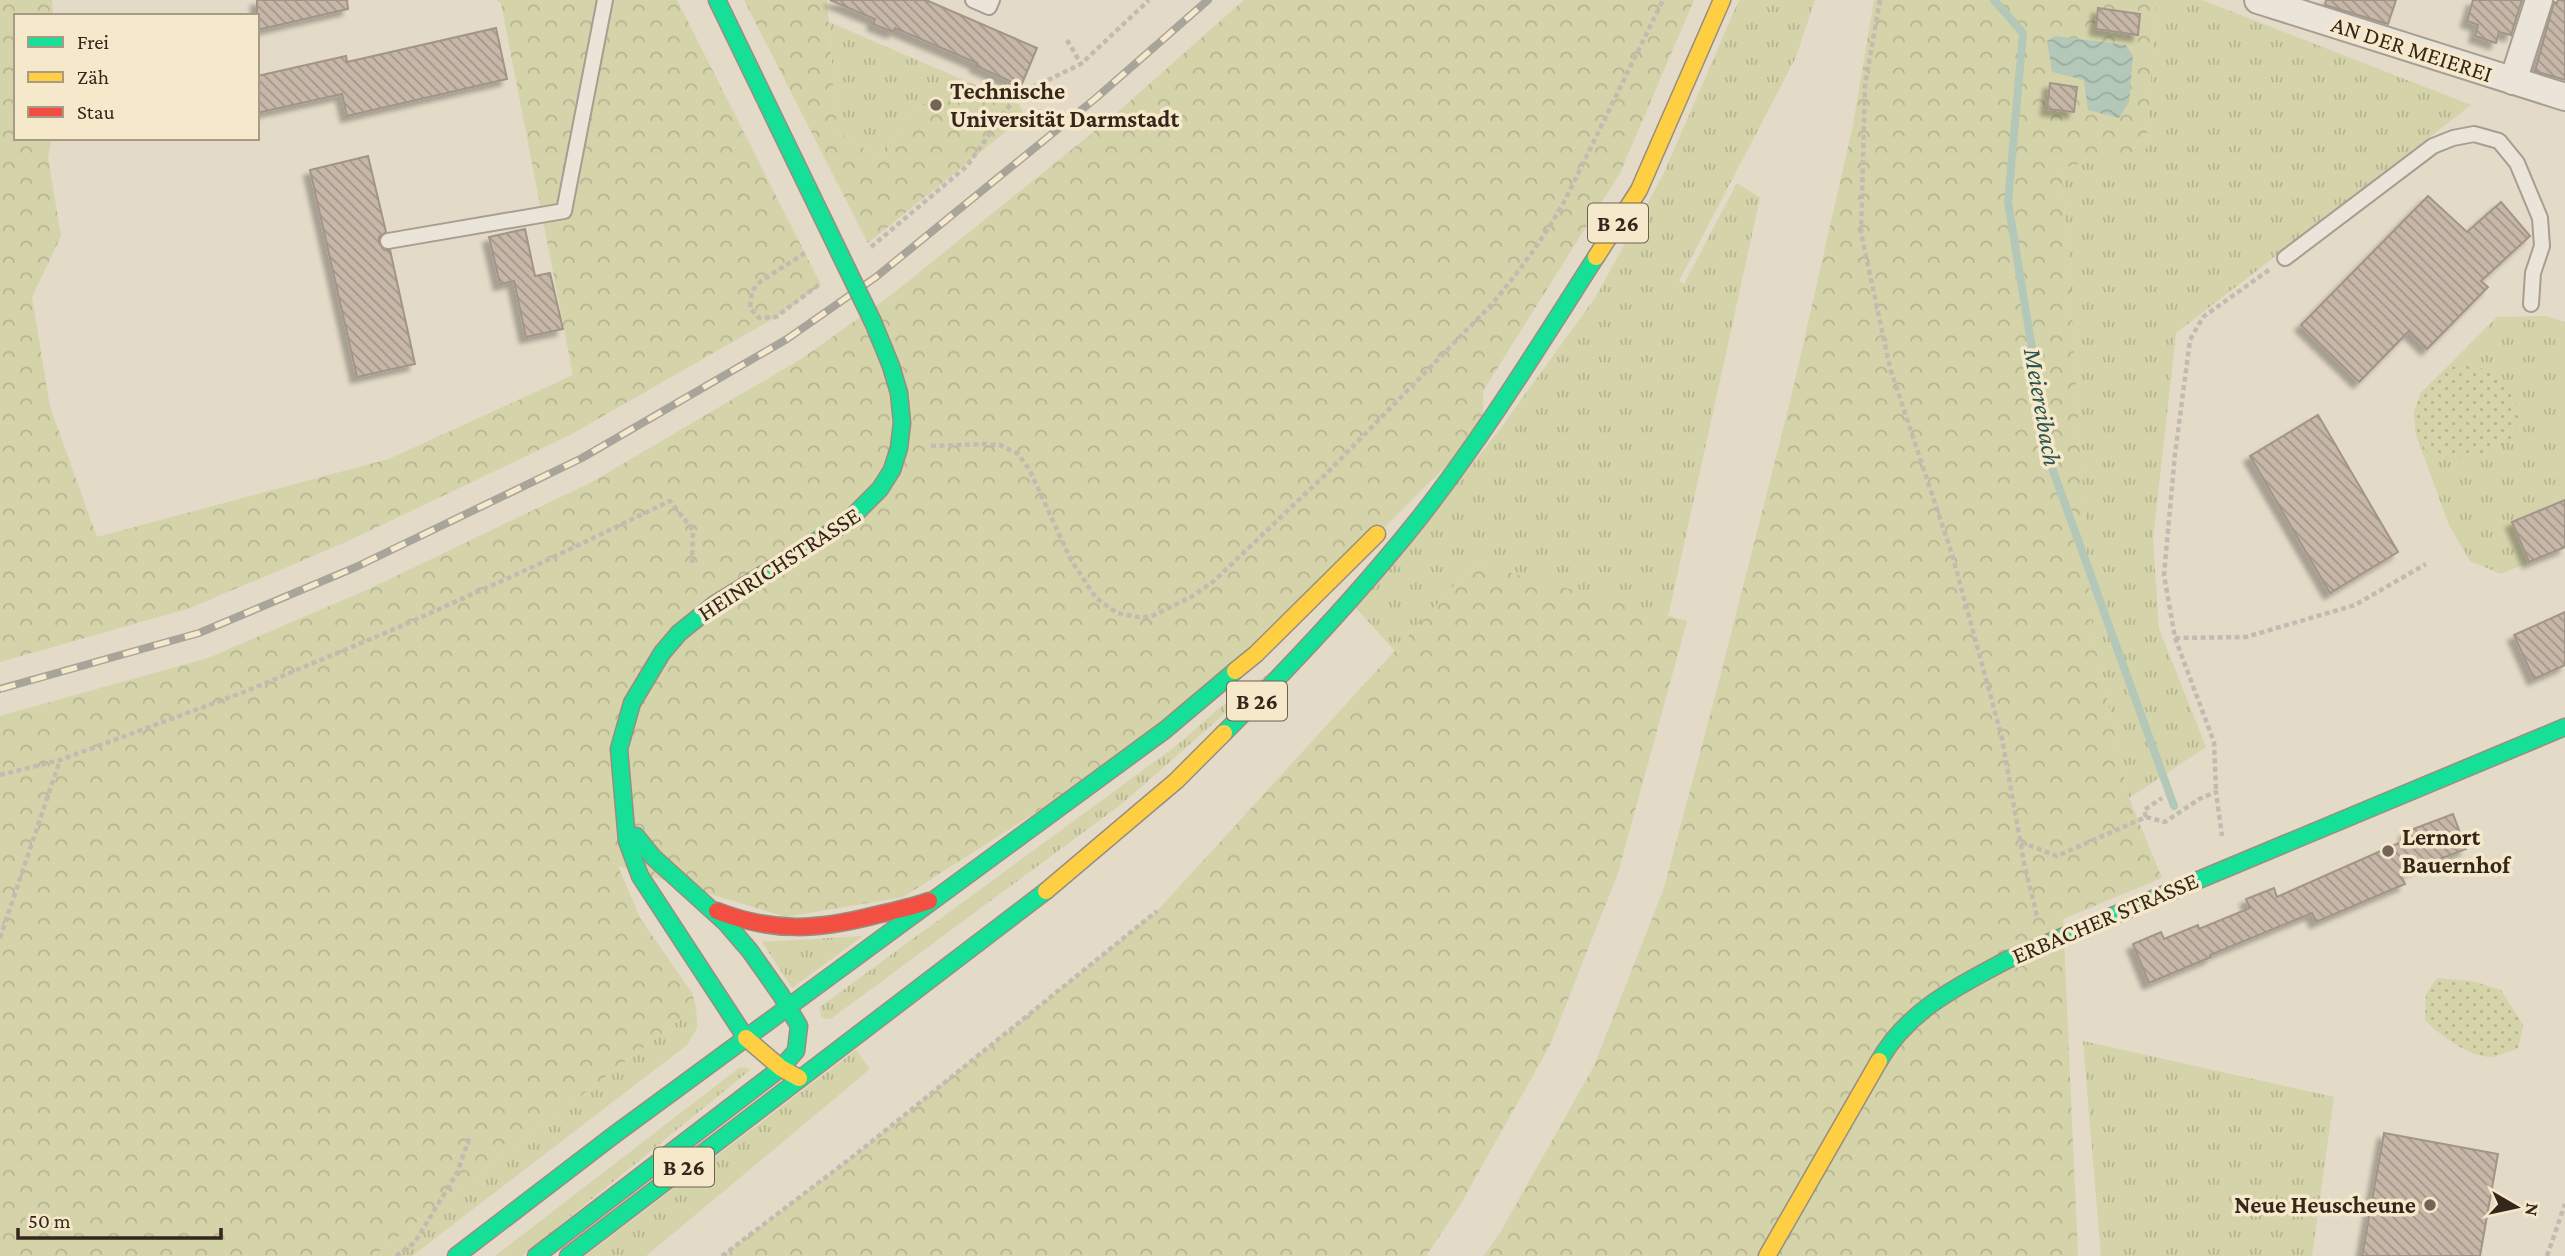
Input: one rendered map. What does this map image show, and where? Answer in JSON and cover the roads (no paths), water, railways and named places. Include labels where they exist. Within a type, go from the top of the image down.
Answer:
[{"type":"main road","name":"HEINRICHSTRASSE","points":[[718,0],[890,361],[898,391],[900,439],[895,463],[886,482],[871,502],[846,525],[698,616],[662,653],[632,703],[619,749],[631,854],[640,876],[746,1038],[781,1068],[799,1078]]},
{"type":"main road","name":"B 26","points":[[568,1256],[1086,859],[1176,780],[1302,655],[1358,593],[1419,518],[1510,392],[1639,190],[1722,0]]},
{"type":"main road","name":"B 26","points":[[1416,495],[1483,429]]},
{"type":"main road","name":"B 26","points":[[456,1256],[614,1135],[1165,730],[1256,654],[1388,524]]},
{"type":"main road","name":"ERBACHER STRASSE","points":[[1766,1256],[1884,1052],[1925,1007],[1951,990],[2043,943],[2565,727]]},
{"type":"main road","points":[[536,1256],[781,1068],[796,1051],[799,1026],[754,956],[713,909],[666,870],[642,845],[632,831],[624,810]]},
{"type":"main road","points":[[713,909],[736,920],[764,927],[812,929],[921,904],[951,888]]},
{"type":"street","name":"AN DER MEIEREI","points":[[2258,0],[2287,4],[2565,97]]},
{"type":"street","points":[[2513,81],[2539,0]]},
{"type":"lane","points":[[388,241],[564,211],[605,0]]},
{"type":"lane","points":[[973,0],[989,7],[992,0]]},
{"type":"lane","points":[[2285,258],[2433,146],[2474,134],[2499,141],[2517,163],[2540,218],[2542,246],[2533,273],[2531,304]]},
{"type":"water","points":[[2056,36],[2126,45],[2133,56],[2129,102],[2119,118],[2088,110],[2084,80],[2052,72],[2047,41]]},
{"type":"waterway","name":"Meiereibach","points":[[1994,0],[2023,33],[2008,202],[2051,465],[2174,806]]},
{"type":"railway","points":[[0,689],[199,633],[356,567],[582,458],[787,339],[876,277],[1096,98],[1208,0]]},
{"type":"place","name":"Technische Universität Darmstadt","points":[[936,105]]},
{"type":"place","name":"Lernort Bauernhof","points":[[2388,851]]},
{"type":"place","name":"Neue Heuscheune","points":[[2430,1205]]}]
